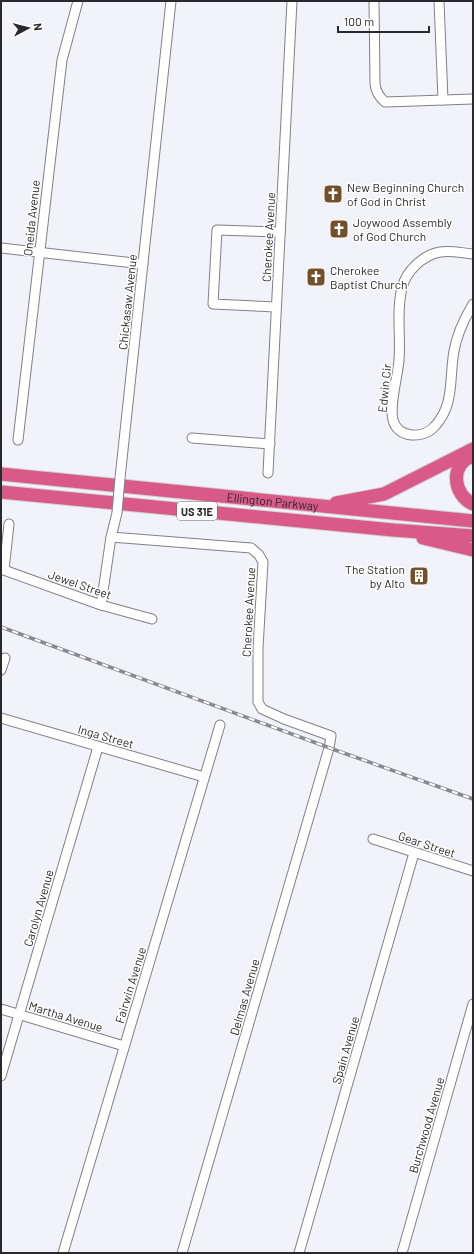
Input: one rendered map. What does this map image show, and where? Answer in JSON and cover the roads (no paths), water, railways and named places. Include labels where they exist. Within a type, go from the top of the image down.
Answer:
[{"type":"highway","points":[[318,506],[384,494],[473,449]]},
{"type":"highway","points":[[473,456],[462,463],[457,470],[456,481],[466,501],[473,504]]},
{"type":"highway","name":"Ellington Parkway","points":[[1,474],[473,521]]},
{"type":"highway","name":"Ellington Parkway","points":[[1,492],[392,530],[473,536]]},
{"type":"highway","points":[[392,530],[473,550]]},
{"type":"street","name":"Oneida Avenue","points":[[18,440],[62,60],[78,1]]},
{"type":"street","name":"Chickasaw Avenue","points":[[101,605],[111,537],[117,513],[171,1]]},
{"type":"street","name":"Cherokee Avenue","points":[[268,473],[292,1]]},
{"type":"street","points":[[374,1],[375,84],[376,91],[380,98],[385,102],[473,99]]},
{"type":"street","points":[[439,1],[443,100]]},
{"type":"street","points":[[276,307],[213,304],[217,230],[280,232]]},
{"type":"street","points":[[1,248],[143,264]]},
{"type":"street","name":"Edwin Cir","points":[[473,254],[445,252],[430,255],[420,261],[411,270],[402,286],[400,306],[400,351],[393,420],[398,429],[407,434],[413,436],[424,434],[434,428],[442,418],[450,396],[454,353],[458,335],[464,318],[473,304]]},
{"type":"street","points":[[192,438],[270,444]]},
{"type":"street","points":[[2,569],[9,524]]},
{"type":"street","name":"Cherokee Avenue","points":[[111,537],[251,548],[259,555],[263,562],[263,575],[258,648],[258,702],[262,709],[284,719],[332,736],[329,748]]},
{"type":"street","name":"Jewel Street","points":[[2,569],[101,605],[152,619]]},
{"type":"street","points":[[1,670],[5,658]]},
{"type":"street","name":"Inga Street","points":[[1,718],[98,747],[204,776]]},
{"type":"street","name":"Fairwin Avenue","points":[[63,1253],[220,725]]},
{"type":"street","name":"Carolyn Avenue","points":[[1,1076],[98,747]]},
{"type":"street","name":"Delmas Avenue","points":[[182,1253],[329,748]]},
{"type":"street","name":"Gear Street","points":[[373,839],[473,871]]},
{"type":"street","name":"Spain Avenue","points":[[299,1253],[414,853]]},
{"type":"street","name":"Burchwood Avenue","points":[[402,1253],[473,1004]]},
{"type":"street","name":"Martha Avenue","points":[[1,1009],[124,1046]]},
{"type":"railway","points":[[1,627],[473,799]]},
{"type":"place","name":"New Beginning Church of God in Christ","points":[[333,194]]},
{"type":"place","name":"Joywood Assembly of God Church","points":[[339,229]]},
{"type":"place","name":"Cherokee Baptist Church","points":[[316,277]]},
{"type":"place","name":"The Station by Alto","points":[[419,576]]}]
